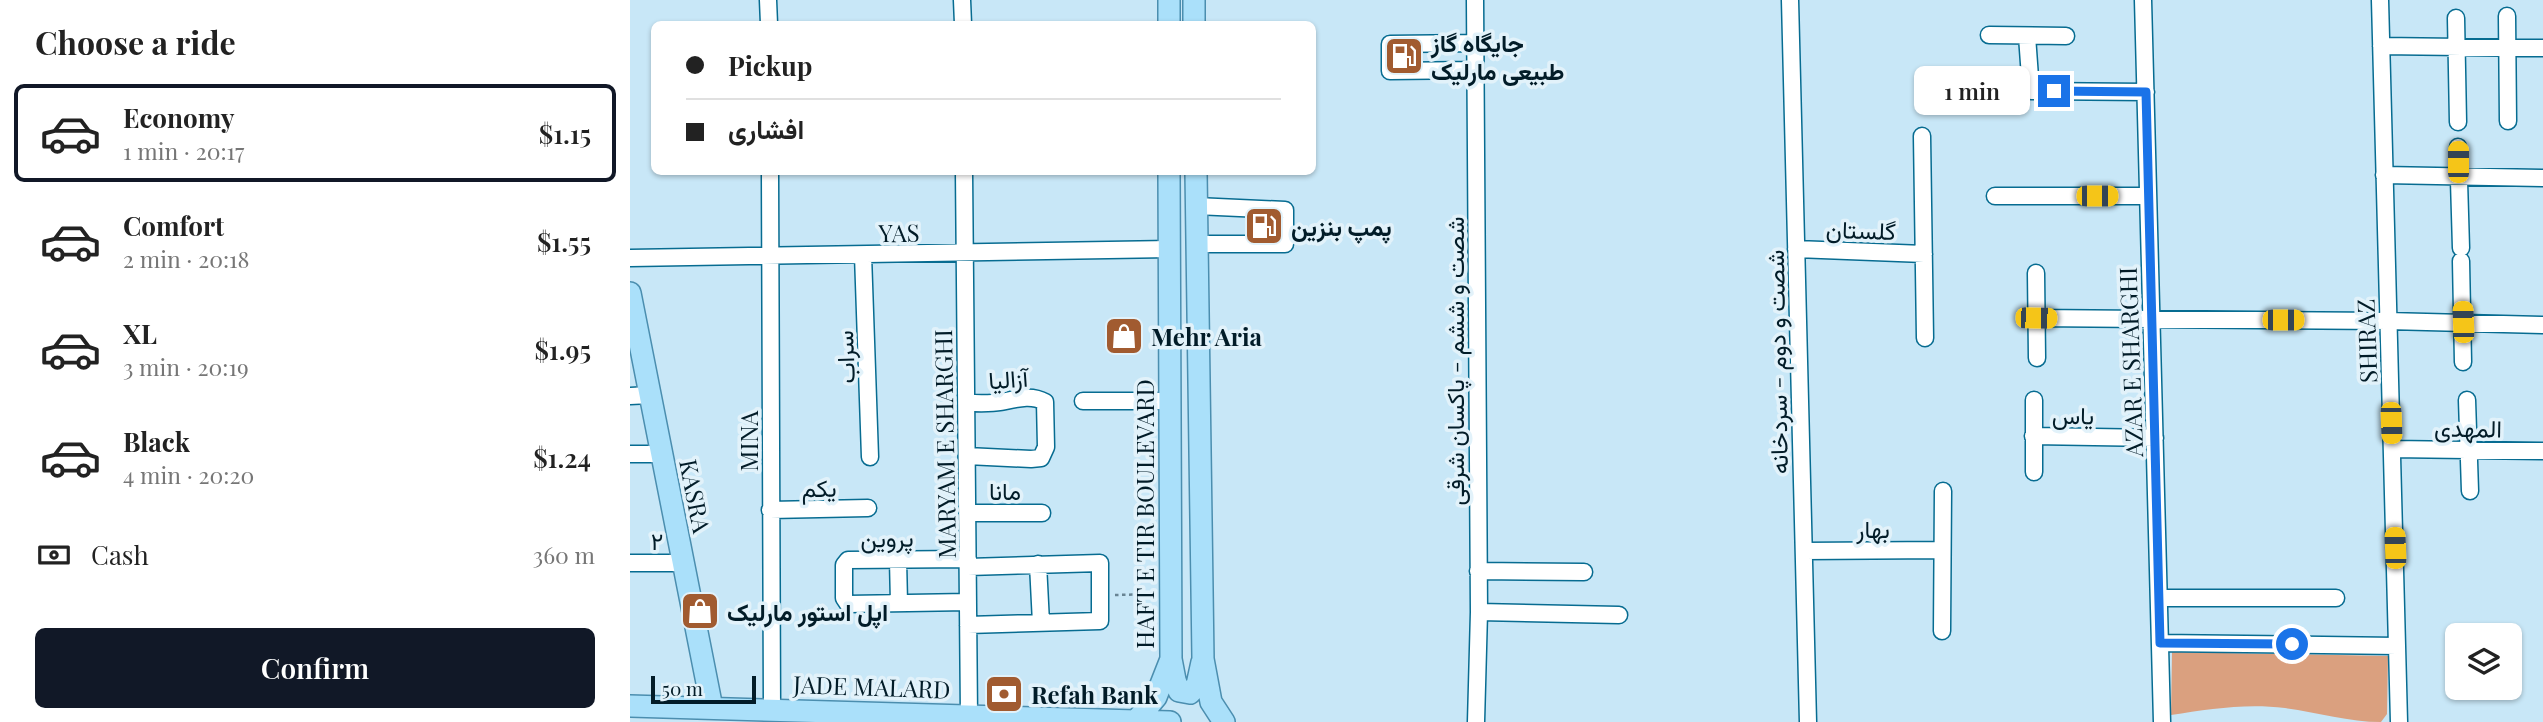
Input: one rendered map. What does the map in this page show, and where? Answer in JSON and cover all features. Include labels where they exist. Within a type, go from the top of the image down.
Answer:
[{"type":"main road","points":[[1169,0],[1169,21]]},
{"type":"main road","points":[[1194,0],[1194,21]]},
{"type":"main road","name":"HAFT E TIR BOULEVARD","points":[[1136,721],[1156,697],[1171,659],[1169,175]]},
{"type":"main road","points":[[1196,175],[1203,659],[1211,702],[1224,722]]},
{"type":"main road","name":"KASRA","points":[[630,293],[640,395],[661,454],[683,563],[705,709]]},
{"type":"main road","points":[[1171,659],[1180,691],[1190,693],[1198,685],[1203,659]]},
{"type":"main road","name":"JADE MALARD","points":[[630,706],[1170,722]]},
{"type":"street","points":[[768,0],[769,21]]},
{"type":"street","points":[[962,0],[962,21]]},
{"type":"street","name":"شصت و ششم - پاکسان شرقی","points":[[1475,0],[1479,612],[1476,722]]},
{"type":"street","name":"شصت و دوم - سردخانه","points":[[1790,0],[1808,722]]},
{"type":"street","name":"AZAR E SHARGHI","points":[[2143,0],[2162,722]]},
{"type":"street","name":"SHIRAZ","points":[[2380,0],[2399,722]]},
{"type":"street","points":[[2507,16],[2508,121]]},
{"type":"street","points":[[2456,18],[2458,122]]},
{"type":"street","points":[[1989,35],[2066,36]]},
{"type":"street","points":[[2028,36],[2031,91],[2146,92]]},
{"type":"street","points":[[1475,43],[1390,44],[1391,71],[1475,71]]},
{"type":"street","points":[[2381,46],[2543,47]]},
{"type":"street","points":[[1922,136],[1924,338]]},
{"type":"street","points":[[2458,147],[2463,362]]},
{"type":"street","name":"MINA","points":[[770,175],[772,710]]},
{"type":"street","name":"MARYAM E SHARGHI","points":[[964,175],[969,716]]},
{"type":"street","points":[[2384,175],[2543,178]]},
{"type":"street","points":[[1995,196],[2148,196]]},
{"type":"street","points":[[1196,206],[1285,210],[1285,244],[1196,244]]},
{"type":"street","name":"YAS","points":[[630,258],[1170,249]]},
{"type":"street","name":"گلستان","points":[[1796,249],[1924,254]]},
{"type":"street","name":"سراب","points":[[863,255],[870,457]]},
{"type":"street","points":[[2036,273],[2037,358]]},
{"type":"street","points":[[2036,318],[2543,325]]},
{"type":"street","name":"آزالیا","points":[[966,403],[1038,397],[1045,401],[1046,447],[1041,458],[1031,460],[967,456]]},
{"type":"street","name":"یاس","points":[[2034,400],[2034,472]]},
{"type":"street","points":[[2468,400],[2470,491]]},
{"type":"street","points":[[1083,401],[1170,401]]},
{"type":"street","name":"یاس","points":[[2033,436],[2155,438]]},
{"type":"street","name":"المهدی","points":[[2392,449],[2543,451]]},
{"type":"street","points":[[630,454],[661,454]]},
{"type":"street","points":[[1942,491],[1942,631]]},
{"type":"street","name":"یکم","points":[[771,510],[868,508]]},
{"type":"street","name":"مانا","points":[[967,513],[1042,513]]},
{"type":"street","name":"بهار","points":[[1804,551],[1942,550]]},
{"type":"street","points":[[898,560],[898,603]]},
{"type":"street","name":"پروین","points":[[968,602],[848,604],[844,598],[846,562],[898,560],[1100,564],[1100,596]]},
{"type":"street","name":"۲","points":[[630,563],[683,563]]},
{"type":"street","points":[[1038,564],[1041,623]]},
{"type":"street","points":[[1478,571],[1584,572]]},
{"type":"street","points":[[968,625],[1100,621],[1100,596]]},
{"type":"street","points":[[2159,598],[2336,598]]},
{"type":"street","points":[[1479,612],[1619,615]]},
{"type":"street","points":[[2160,643],[2397,646]]},
{"type":"path","points":[[1100,596],[1171,593]]},
{"type":"shaded area","points":[[2172,652],[2388,656],[2387,714],[2381,722],[2369,722],[2285,708],[2242,706],[2171,715]]},
{"type":"place","name":"جایگاه گاز طبیعی مارلیک","points":[[1404,56]]},
{"type":"place","name":"پمپ بنزین","points":[[1264,226]]},
{"type":"place","name":"Mehr Aria","points":[[1124,336]]},
{"type":"place","name":"اپل استور مارلیک","points":[[700,611]]},
{"type":"place","name":"Refah Bank","points":[[1004,694]]},
{"type":"route","points":[[2054,91],[2146,92],[2160,643],[2292,644]]}]
